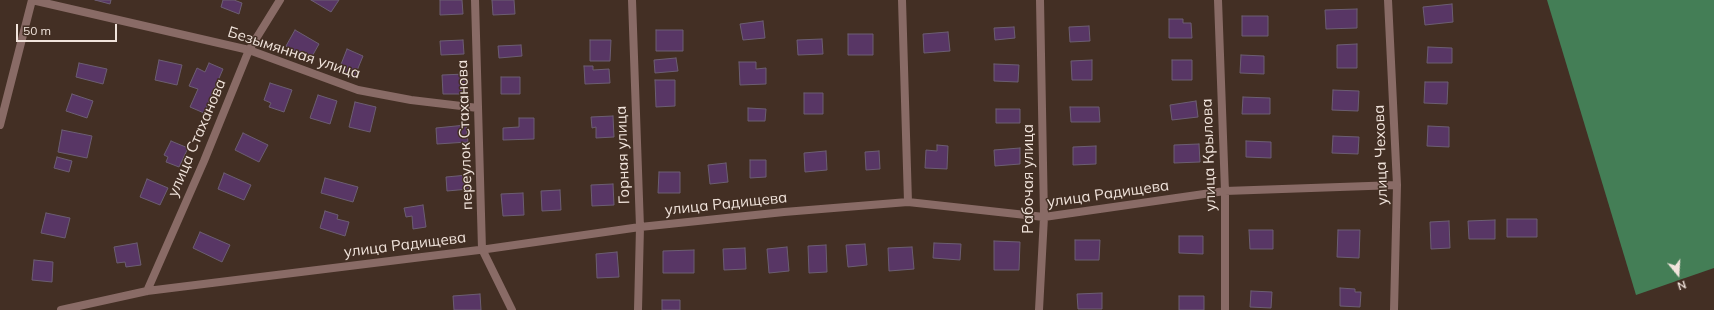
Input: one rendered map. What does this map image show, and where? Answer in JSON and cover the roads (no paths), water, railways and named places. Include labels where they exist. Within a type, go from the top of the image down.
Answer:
[{"type":"street","name":"Безымянная улица","points":[[32,0],[249,50],[358,90],[411,100],[478,108]]},
{"type":"street","points":[[0,126],[32,0]]},
{"type":"street","name":"улица Стаханова","points":[[147,291],[204,161],[249,50],[280,0]]},
{"type":"street","name":"переулок Стаханова","points":[[475,0],[482,249],[512,310]]},
{"type":"street","name":"Горная улица","points":[[632,0],[640,227],[638,310]]},
{"type":"street","points":[[902,0],[908,202]]},
{"type":"street","name":"Рабочая улица","points":[[1039,310],[1044,218],[1040,0]]},
{"type":"street","name":"улица Крылова","points":[[1218,0],[1225,191],[1225,310]]},
{"type":"street","name":"улица Чехова","points":[[1388,0],[1397,185],[1394,310]]},
{"type":"street","name":"улица Радищева","points":[[61,310],[147,291],[482,249],[640,227],[784,212],[908,202],[1044,218],[1225,191],[1397,185]]}]
